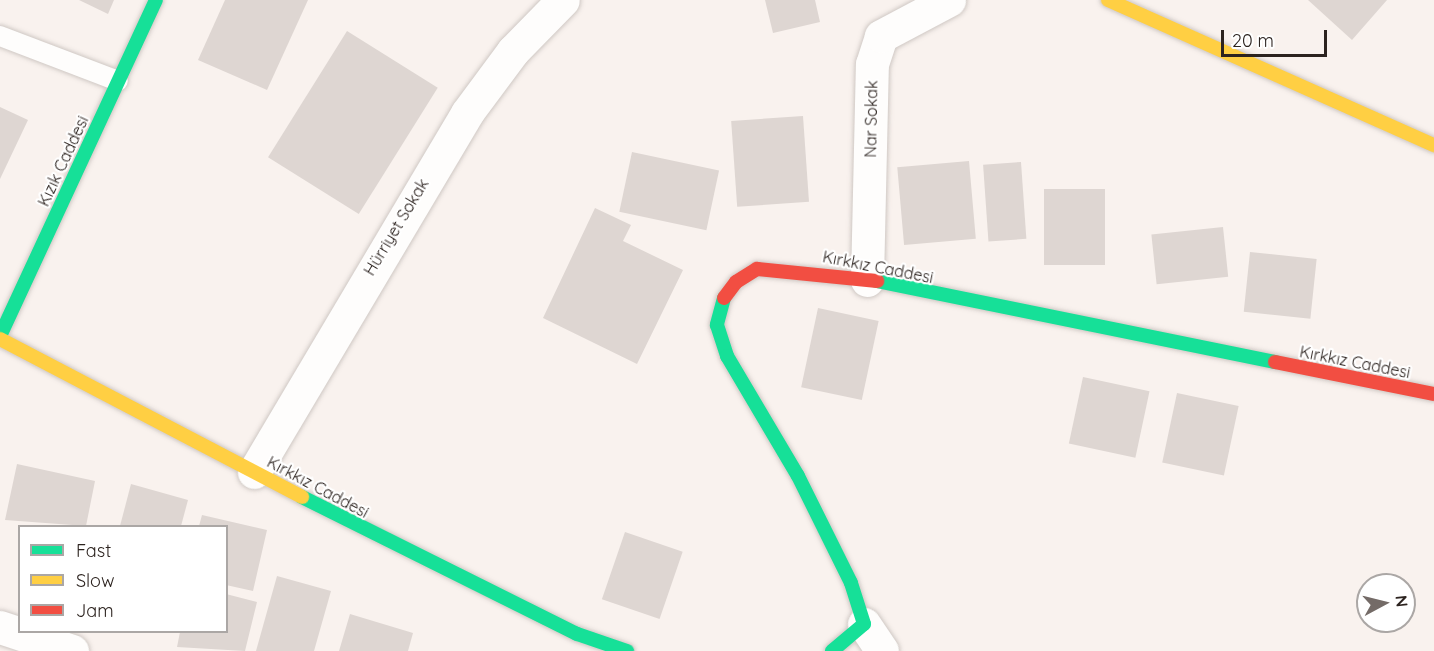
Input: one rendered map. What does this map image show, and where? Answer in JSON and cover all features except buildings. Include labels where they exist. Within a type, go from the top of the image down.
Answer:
[{"type":"street","name":"Kızık Caddesi","points":[[0,337],[156,0]]},
{"type":"street","name":"Hürriyet Sokak","points":[[254,472],[467,113],[513,51],[563,0]]},
{"type":"street","name":"Nar Sokak","points":[[867,280],[872,64],[881,36],[949,0]]},
{"type":"street","points":[[1109,0],[1434,145]]},
{"type":"street","name":"Kırkkız Caddesi","points":[[864,624],[828,535],[727,356],[717,325],[720,304],[736,282],[757,269],[867,280],[1434,394]]},
{"type":"street","name":"Kırkkız Caddesi","points":[[0,337],[572,642],[627,651]]},
{"type":"street","points":[[832,651],[864,624],[882,651]]},
{"type":"street","points":[[0,627],[72,651]]},
{"type":"lane","points":[[0,36],[118,81]]},
{"type":"traffic: fast","points":[[0,336],[156,0]]},
{"type":"traffic: fast","points":[[877,281],[1275,362]]},
{"type":"traffic: fast","points":[[724,298],[717,325],[727,356],[798,476],[851,583],[864,624],[832,651]]},
{"type":"traffic: fast","points":[[302,497],[577,634],[627,651]]},
{"type":"traffic: slow","points":[[1108,0],[1434,145]]},
{"type":"traffic: slow","points":[[0,339],[302,497]]},
{"type":"traffic: jam","points":[[724,298],[736,282],[757,269],[877,281]]},
{"type":"traffic: jam","points":[[1275,362],[1434,394]]}]
